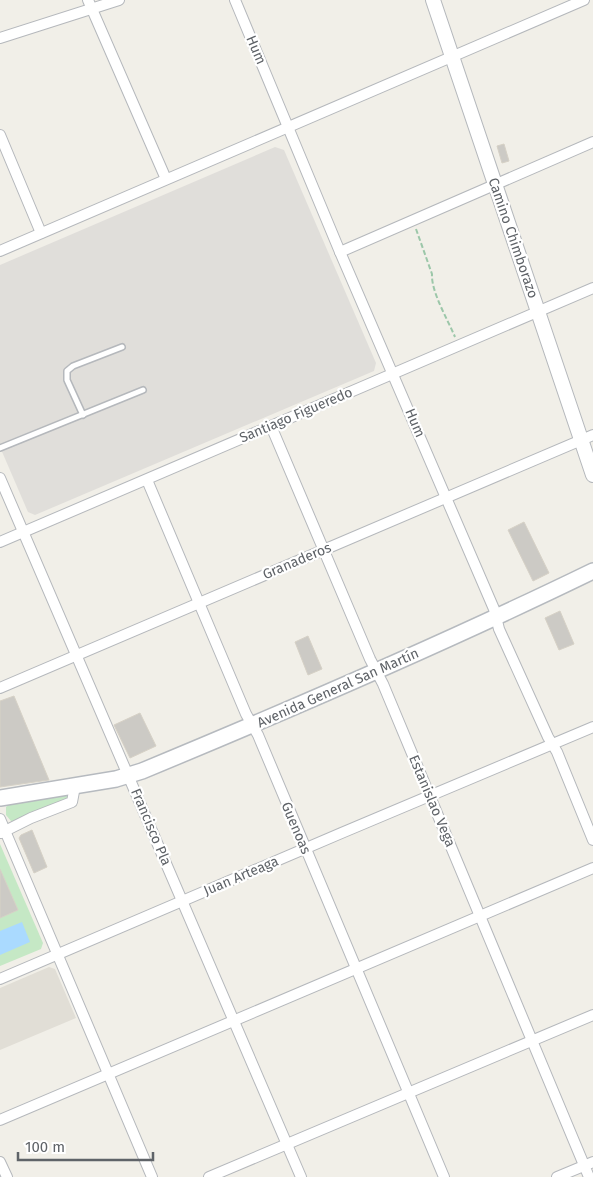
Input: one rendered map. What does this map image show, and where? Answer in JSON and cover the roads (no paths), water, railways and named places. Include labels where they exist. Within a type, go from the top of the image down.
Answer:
[{"type":"main road","name":"Avenida General San Martín","points":[[0,798],[76,786],[128,776],[142,771],[376,672],[496,618],[593,571]]},
{"type":"street","points":[[0,38],[90,4],[119,0]]},
{"type":"street","name":"Camino Chimborazo","points":[[433,0],[538,312],[587,437],[593,476]]},
{"type":"street","points":[[0,250],[584,0]]},
{"type":"street","name":"Hum","points":[[235,1],[340,252],[447,498],[496,618],[499,630],[557,752],[593,840]]},
{"type":"street","points":[[90,4],[166,180]]},
{"type":"street","points":[[0,135],[41,233]]},
{"type":"street","points":[[340,252],[593,142]]},
{"type":"street","name":"Santiago Figueredo","points":[[0,542],[593,288]]},
{"type":"street","name":"Estanislao Vega","points":[[271,426],[481,917],[531,1040],[588,1164],[589,1177]]},
{"type":"street","name":"Granaderos","points":[[0,688],[587,437]]},
{"type":"street","name":"Francisco Pla","points":[[0,478],[300,1177]]},
{"type":"street","name":"Guenoas","points":[[147,480],[252,725],[258,735],[444,1177]]},
{"type":"street","name":"Juan Arteaga","points":[[0,979],[305,850],[429,795],[593,727]]},
{"type":"street","points":[[3,832],[72,802],[76,786]]},
{"type":"street","points":[[0,819],[3,832],[58,954],[152,1177]]},
{"type":"street","points":[[0,1120],[593,868]]},
{"type":"street","points":[[209,1177],[593,1015]]},
{"type":"street","points":[[0,1162],[6,1177]]},
{"type":"street","points":[[557,1177],[588,1164]]},
{"type":"lane","points":[[83,414],[67,380],[67,371],[73,366],[122,347]]},
{"type":"lane","points":[[0,448],[143,390]]},
{"type":"water","points":[[22,922],[30,942],[0,955],[0,931]]}]
